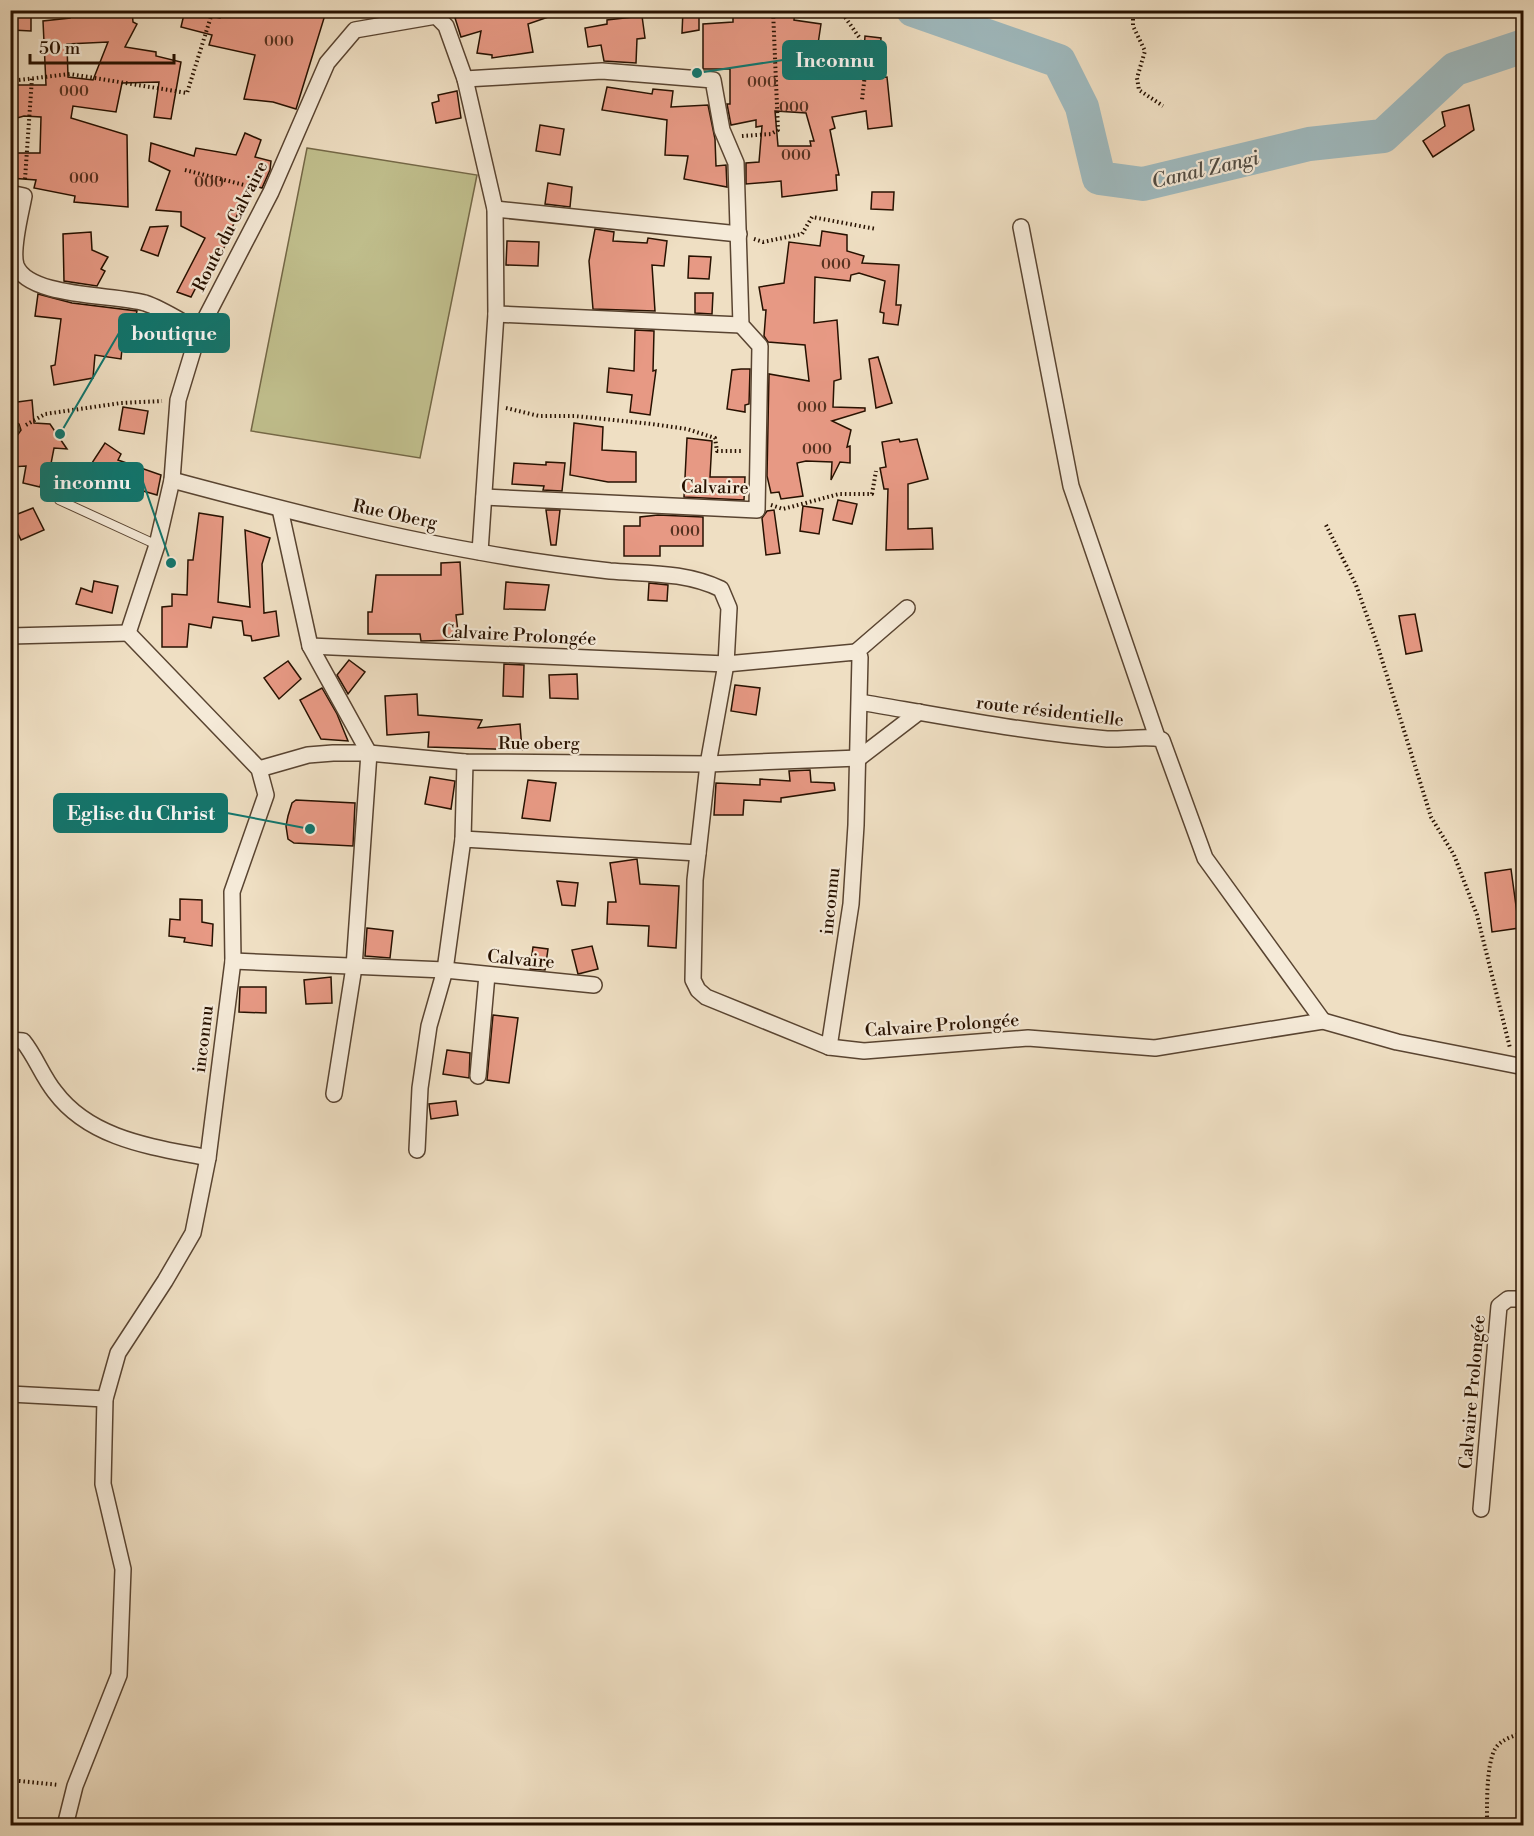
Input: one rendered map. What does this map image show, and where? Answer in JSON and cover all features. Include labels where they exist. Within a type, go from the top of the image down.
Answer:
[{"type":"street","points":[[436,13],[446,26],[465,79],[495,208],[496,314],[492,404],[480,552]]},
{"type":"street","name":"Route du Calvaire","points":[[128,633],[157,545],[172,480],[178,400],[199,330],[271,192],[327,63],[355,30],[436,13]]},
{"type":"street","points":[[465,79],[602,72],[713,80],[722,130],[736,163],[741,325],[496,314]]},
{"type":"street","points":[[17,195],[15,263],[21,273],[44,287],[145,303],[199,330]]},
{"type":"street","points":[[495,208],[739,234]]},
{"type":"street","points":[[1021,227],[1071,486],[1156,737],[1162,740],[1205,858],[1323,1022]]},
{"type":"street","name":"Calvaire","points":[[484,497],[756,510],[760,346],[741,325]]},
{"type":"street","name":"Rue Oberg","points":[[172,480],[280,509],[480,552],[612,571]]},
{"type":"street","points":[[280,509],[310,646],[369,753],[354,967],[334,1094]]},
{"type":"street","name":"Calvaire Prolongée","points":[[612,571],[672,574],[704,581],[721,589],[729,608],[726,664],[708,764],[698,853],[693,980],[698,990],[706,997],[829,1047],[864,1052],[1028,1038],[1155,1048],[1323,1022],[1397,1041],[1519,1066]]},
{"type":"street","points":[[726,664],[856,652],[871,636],[907,608]]},
{"type":"street","points":[[10,636],[128,633],[259,769],[308,755],[369,753]]},
{"type":"street","name":"Calvaire Prolongée","points":[[310,646],[726,664]]},
{"type":"street","name":"inconnu","points":[[829,1047],[851,904],[859,758],[860,657],[856,652]]},
{"type":"street","name":"route résidentielle","points":[[860,702],[1054,735],[1126,741],[1156,737]]},
{"type":"street","points":[[708,764],[859,758],[919,712]]},
{"type":"street","name":"Rue oberg","points":[[369,753],[465,762],[708,764]]},
{"type":"street","points":[[417,1150],[420,1088],[429,1026],[445,970],[464,838],[465,762]]},
{"type":"street","name":"inconnu","points":[[65,1826],[75,1786],[120,1675],[123,1569],[103,1484],[105,1399],[118,1353],[193,1233],[208,1158],[233,961],[232,892],[266,795],[259,769]]},
{"type":"street","points":[[464,838],[507,843],[698,853]]},
{"type":"street","points":[[233,961],[354,967]]},
{"type":"street","name":"Calvaire","points":[[354,967],[445,970],[594,985]]},
{"type":"street","points":[[478,1076],[487,975]]},
{"type":"street","points":[[10,1040],[23,1041],[55,1092],[76,1115],[122,1140],[208,1158]]},
{"type":"street","name":"Calvaire Prolongée","points":[[1481,1509],[1499,1306],[1508,1299],[1524,1299]]},
{"type":"street","points":[[10,1394],[105,1399]]},
{"type":"lane","points":[[59,500],[157,545]]},
{"type":"path","points":[[10,81],[70,74],[187,93],[213,10]]},
{"type":"path","points":[[729,144],[739,136],[771,134],[778,130],[773,10]]},
{"type":"path","points":[[840,10],[859,37],[866,74],[862,100]]},
{"type":"path","points":[[1133,10],[1133,26],[1144,51],[1137,78],[1139,90],[1163,106]]},
{"type":"path","points":[[17,195],[32,78]]},
{"type":"path","points":[[184,170],[271,192]]},
{"type":"path","points":[[739,234],[763,242],[802,234],[812,218],[876,229]]},
{"type":"path","points":[[11,429],[33,422],[45,414],[121,402],[178,400]]},
{"type":"path","points":[[492,404],[539,416],[575,416],[687,429],[715,438],[717,450],[743,451],[758,458]]},
{"type":"path","points":[[757,499],[783,509],[839,494],[872,494],[876,471]]},
{"type":"path","points":[[1326,525],[1356,585],[1377,644],[1431,817],[1454,855],[1477,915],[1519,1066]]},
{"type":"path","points":[[1486,1826],[1491,1765],[1495,1749],[1506,1739],[1524,1732]]},
{"type":"path","points":[[10,1780],[75,1786]]},
{"type":"shaded area","points":[[307,148],[477,175],[420,458],[251,431]]},
{"type":"building","points":[[69,10],[132,10],[133,22],[137,24],[125,47],[156,52],[156,56],[181,62],[171,119],[154,117],[159,82],[122,83],[116,112],[73,106],[71,118],[127,135],[128,207],[74,202],[75,196],[34,188],[36,180],[10,178],[10,153],[40,153],[41,117],[24,116],[10,120],[10,85],[46,85],[43,21],[70,18]],"holes":[[[108,42],[93,80],[68,77],[67,44]]]},
{"type":"building","points":[[185,10],[220,18],[222,10],[259,10],[283,17],[284,10],[325,15],[296,109],[273,102],[244,99],[255,55],[209,45],[212,35],[181,27]]},
{"type":"building","points":[[476,10],[560,10],[560,13],[528,24],[533,52],[492,58],[492,55],[477,53],[481,31],[461,37],[455,18]]},
{"type":"building","points":[[683,10],[699,10],[699,30],[682,33]]},
{"type":"building","points":[[733,10],[795,10],[794,20],[821,24],[818,44],[864,50],[865,36],[881,38],[878,78],[887,77],[892,126],[868,129],[866,111],[832,117],[835,128],[830,130],[839,175],[836,175],[837,190],[782,197],[781,181],[746,184],[746,163],[759,162],[762,126],[756,127],[756,120],[731,125],[727,104],[730,104],[730,69],[703,69],[703,24],[733,22]],"holes":[[[775,111],[806,113],[814,141],[810,141],[811,146],[778,146]]]},
{"type":"building","points":[[13,15],[31,16],[31,31],[12,30]]},
{"type":"building","points":[[642,16],[645,38],[637,39],[636,63],[604,61],[601,45],[588,47],[585,28],[607,24],[607,20]]},
{"type":"building","points":[[607,87],[652,94],[653,89],[673,91],[671,107],[708,105],[715,139],[716,166],[726,165],[727,187],[684,179],[688,156],[665,155],[667,120],[602,110]]},
{"type":"building","points":[[457,91],[461,118],[436,123],[432,103],[439,101],[438,95]]},
{"type":"building","points":[[1469,105],[1474,130],[1433,157],[1423,141],[1445,126],[1442,112]]},
{"type":"building","points":[[540,125],[564,129],[560,155],[536,151]]},
{"type":"building","points":[[245,133],[261,140],[255,157],[271,161],[270,170],[262,188],[255,186],[244,213],[239,210],[226,244],[211,271],[206,268],[191,297],[177,292],[205,238],[181,226],[181,212],[156,210],[170,171],[149,161],[151,143],[194,156],[196,148],[236,155]]},
{"type":"building","points":[[548,183],[572,187],[570,207],[545,204]]},
{"type":"building","points":[[872,192],[894,192],[893,210],[871,209]]},
{"type":"building","points":[[168,226],[158,256],[141,250],[150,227]]},
{"type":"building","points":[[595,229],[614,232],[613,241],[647,243],[648,238],[667,241],[664,266],[652,265],[655,311],[593,309],[589,261]]},
{"type":"building","points":[[822,231],[847,235],[847,251],[864,256],[862,263],[899,265],[896,305],[901,305],[898,325],[883,323],[884,313],[880,312],[885,281],[859,273],[851,275],[850,281],[815,277],[814,323],[837,320],[841,379],[834,381],[833,407],[865,408],[865,411],[832,421],[851,430],[847,447],[850,446],[850,463],[840,462],[831,480],[832,462],[797,463],[803,496],[781,499],[779,492],[771,493],[767,476],[769,374],[809,381],[805,345],[768,342],[764,336],[766,310],[763,310],[759,287],[784,283],[789,242],[820,246]]},
{"type":"building","points":[[91,232],[92,250],[108,257],[101,269],[105,271],[97,286],[64,281],[63,234]]},
{"type":"building","points":[[507,241],[539,242],[538,266],[506,265]]},
{"type":"building","points":[[689,256],[711,257],[709,279],[688,278]]},
{"type":"building","points":[[695,293],[713,293],[712,314],[695,313]]},
{"type":"building","points":[[38,294],[72,303],[137,311],[130,341],[123,339],[121,359],[95,355],[93,378],[54,385],[51,366],[55,365],[61,319],[35,316]]},
{"type":"building","points":[[635,330],[654,331],[653,371],[656,370],[650,415],[630,412],[632,395],[607,392],[609,368],[634,371]]},
{"type":"building","points":[[878,357],[892,403],[876,408],[869,359]]},
{"type":"building","points":[[750,369],[749,404],[745,405],[745,412],[727,409],[732,370]]},
{"type":"building","points":[[32,400],[34,423],[50,424],[67,449],[54,448],[49,474],[43,473],[40,487],[23,483],[26,466],[10,467],[10,439],[16,437],[21,430],[19,424],[10,419],[10,403]]},
{"type":"building","points":[[123,407],[148,411],[144,434],[119,430]]},
{"type":"building","points":[[574,423],[603,427],[602,450],[636,452],[636,482],[608,482],[570,475]]},
{"type":"building","points":[[687,438],[712,441],[710,477],[745,477],[744,500],[684,497]]},
{"type":"building","points":[[899,439],[900,442],[917,439],[928,479],[908,484],[908,529],[932,528],[933,549],[886,550],[888,489],[884,489],[880,468],[886,467],[882,442]]},
{"type":"building","points":[[105,443],[121,454],[118,460],[161,475],[157,495],[105,480],[88,469]]},
{"type":"building","points":[[546,462],[565,463],[562,491],[543,490],[544,486],[512,484],[514,463],[546,465]]},
{"type":"building","points":[[838,500],[857,504],[852,524],[833,520]]},
{"type":"building","points":[[803,506],[823,509],[819,534],[800,531]]},
{"type":"building","points":[[33,508],[44,530],[21,540],[10,517]]},
{"type":"building","points":[[546,510],[560,510],[556,545],[551,545]]},
{"type":"building","points":[[774,510],[780,553],[766,555],[762,518],[767,511]]},
{"type":"building","points":[[199,513],[223,517],[218,602],[250,607],[245,530],[270,538],[262,564],[264,613],[276,611],[279,636],[252,641],[251,636],[244,635],[242,621],[213,617],[211,628],[189,624],[187,647],[162,647],[162,607],[172,606],[172,594],[187,595],[188,560],[193,560]]},
{"type":"building","points":[[658,515],[703,517],[703,546],[660,546],[660,556],[624,556],[624,526],[640,526],[640,517]]},
{"type":"building","points":[[460,562],[463,614],[456,615],[459,640],[421,641],[420,634],[368,634],[368,612],[372,612],[376,575],[441,575],[441,563]]},
{"type":"building","points":[[94,581],[118,586],[112,613],[76,604],[81,588],[92,592]]},
{"type":"building","points":[[506,582],[549,585],[545,610],[504,609]]},
{"type":"building","points":[[649,583],[668,585],[667,601],[648,600]]},
{"type":"building","points":[[1415,614],[1422,651],[1406,654],[1399,616]]},
{"type":"building","points":[[349,660],[365,672],[348,694],[337,675]]},
{"type":"building","points":[[288,661],[301,679],[279,699],[264,678]]},
{"type":"building","points":[[504,664],[524,665],[523,697],[503,696]]},
{"type":"building","points":[[577,674],[578,699],[550,698],[549,675]]},
{"type":"building","points":[[735,685],[760,688],[756,715],[731,711]]},
{"type":"building","points":[[322,688],[337,714],[348,741],[321,739],[300,700]]},
{"type":"building","points":[[417,694],[418,715],[482,720],[478,728],[520,724],[522,750],[428,747],[429,732],[387,735],[385,696]]},
{"type":"building","points":[[810,770],[811,782],[834,783],[835,790],[781,798],[781,802],[744,800],[743,815],[714,815],[716,783],[760,785],[760,779],[790,781],[789,771]]},
{"type":"building","points":[[430,777],[455,781],[451,809],[425,804]]},
{"type":"building","points":[[528,780],[556,783],[550,821],[522,818]]},
{"type":"building","points":[[296,800],[355,803],[353,846],[294,843],[288,839],[286,826],[288,816],[292,803]]},
{"type":"building","points":[[637,859],[640,884],[679,886],[676,948],[648,946],[649,926],[607,924],[608,902],[616,902],[610,863]]},
{"type":"building","points":[[1511,869],[1519,928],[1492,932],[1485,873]]},
{"type":"building","points":[[557,881],[578,883],[575,906],[562,905]]},
{"type":"building","points":[[180,899],[202,900],[202,922],[213,924],[212,946],[184,942],[185,938],[169,936],[170,919],[180,920]]},
{"type":"building","points":[[367,928],[393,931],[390,958],[365,956]]},
{"type":"building","points":[[592,946],[598,969],[578,974],[572,950]]},
{"type":"building","points":[[533,947],[548,949],[545,970],[530,969]]},
{"type":"building","points":[[331,977],[332,1003],[306,1004],[304,980]]},
{"type":"building","points":[[240,987],[266,987],[266,1013],[239,1012]]},
{"type":"building","points":[[493,1015],[518,1018],[509,1083],[487,1080]]},
{"type":"building","points":[[447,1050],[470,1053],[469,1078],[443,1074]]},
{"type":"building","points":[[456,1101],[458,1115],[431,1119],[429,1104]]},
{"type":"waterway","name":"Canal Zangi","points":[[913,10],[1059,61],[1082,107],[1099,178],[1143,184],[1309,144],[1383,136],[1455,69],[1524,46]]},
{"type":"place","name":"Inconnu","points":[[697,73]]},
{"type":"place","name":"boutique","points":[[60,434]]},
{"type":"place","name":"inconnu","points":[[171,563]]},
{"type":"place","name":"Eglise du Christ","points":[[310,829]]}]
